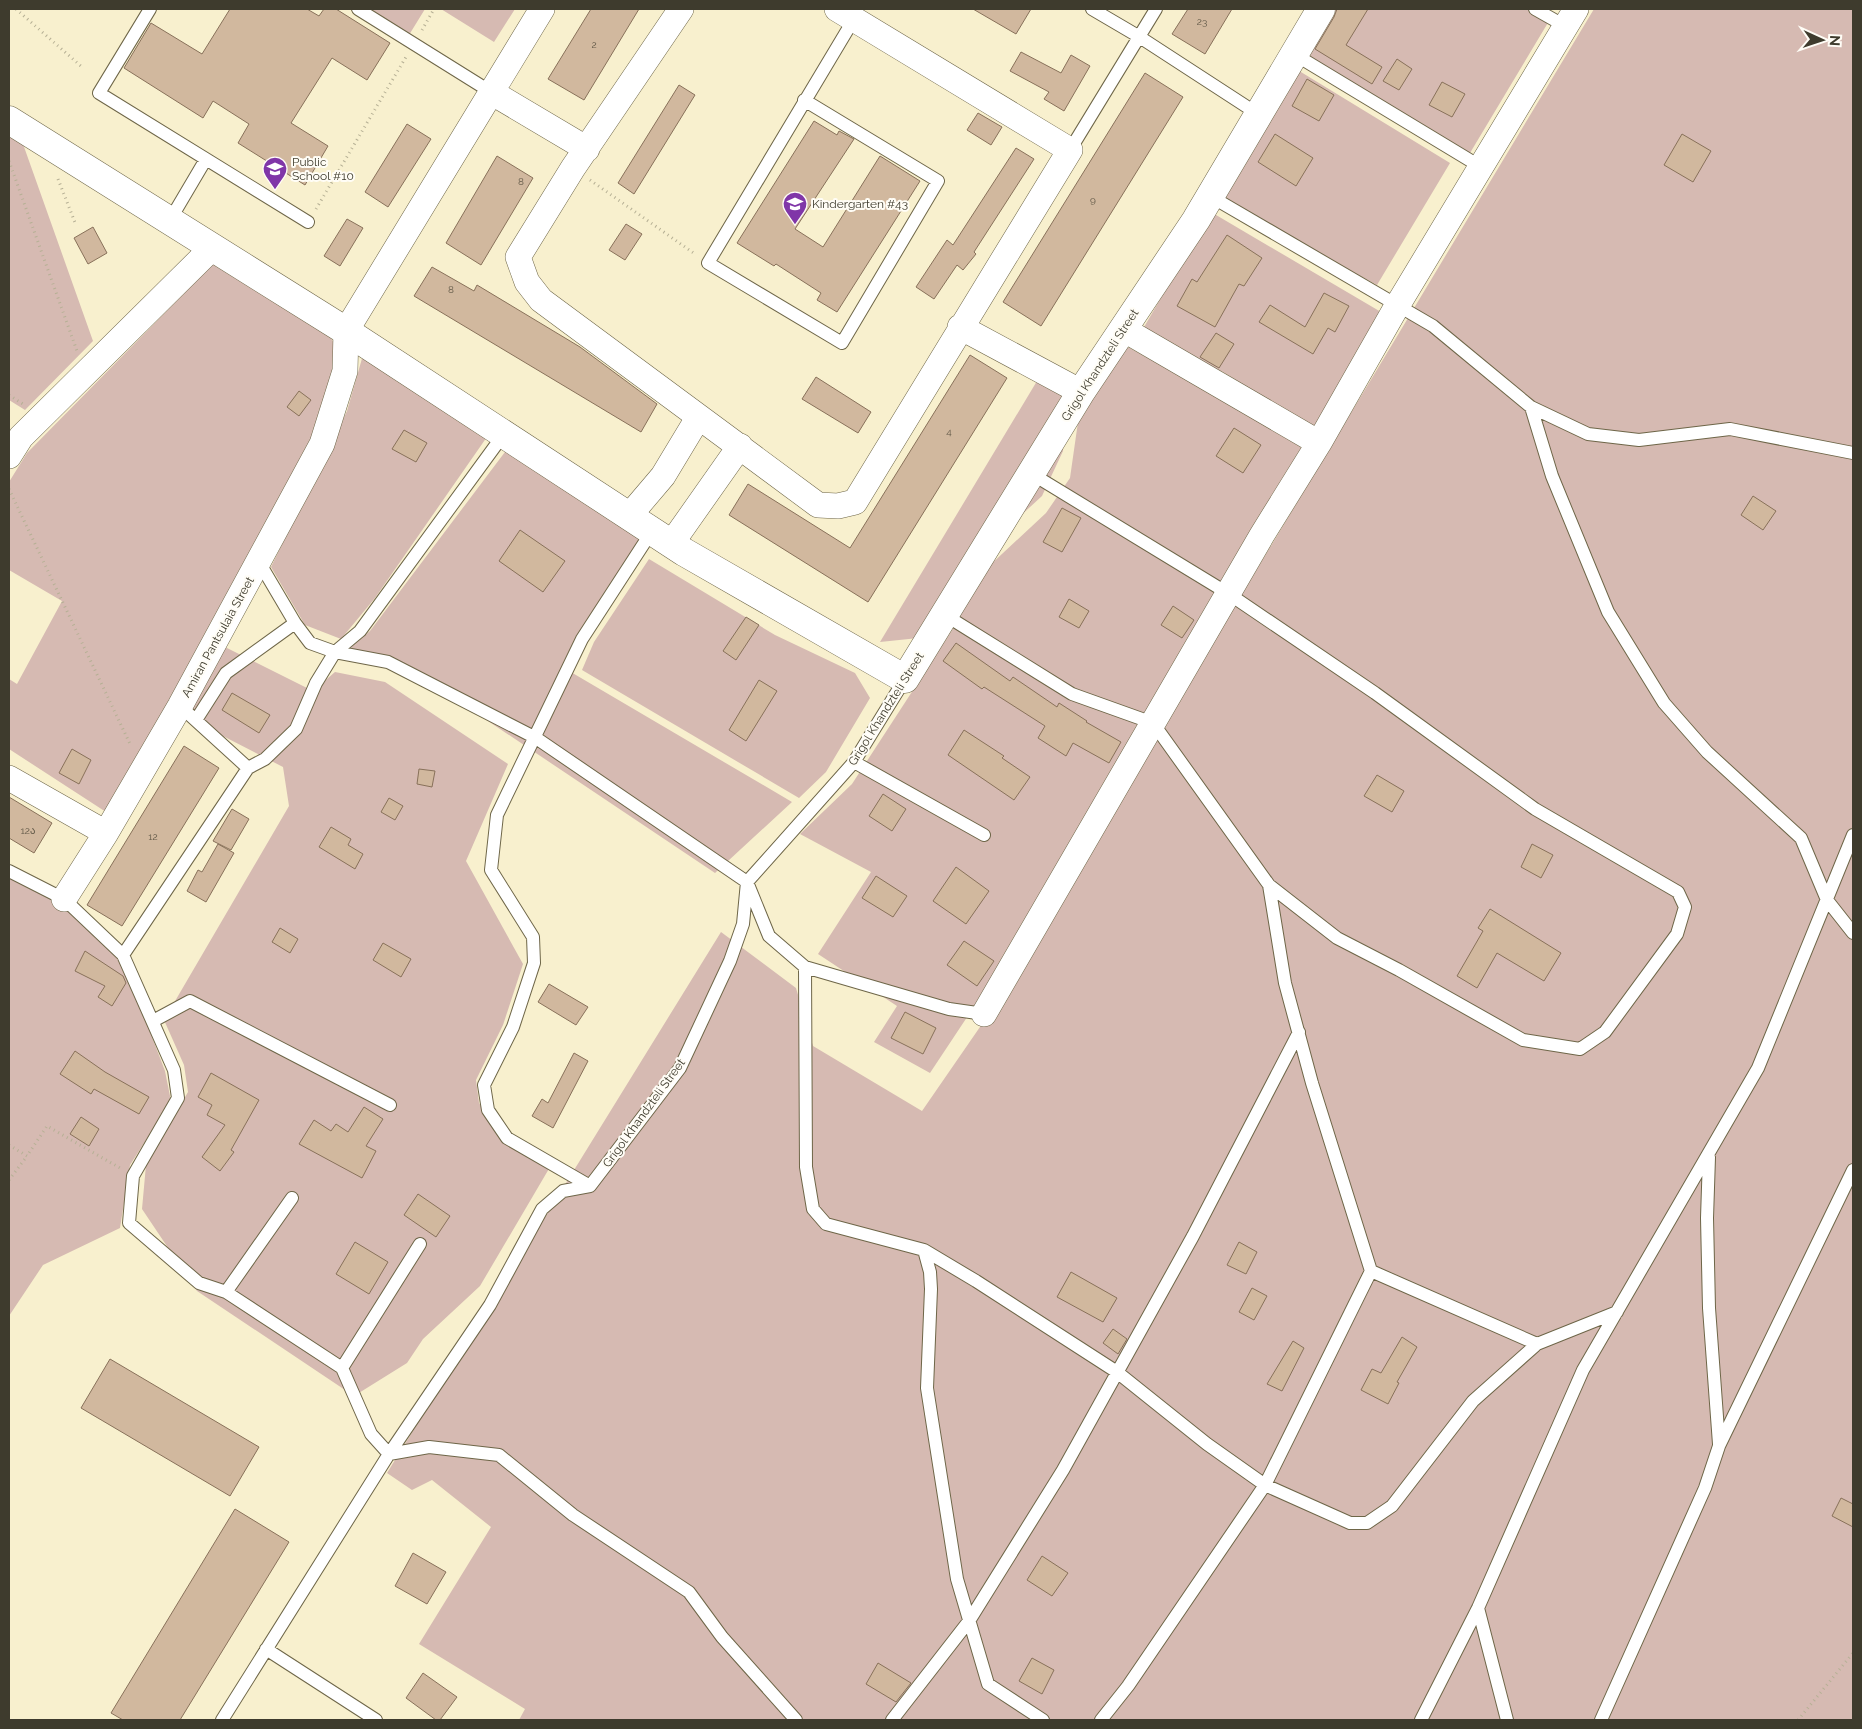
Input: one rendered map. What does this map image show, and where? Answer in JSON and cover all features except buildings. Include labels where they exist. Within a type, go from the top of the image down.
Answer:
[{"type":"street","points":[[346,330],[542,9]]},
{"type":"street","points":[[681,9],[580,158],[518,256],[527,282],[541,300],[818,505],[838,506],[855,502],[960,327],[1070,150],[845,14]]},
{"type":"street","name":"Grigol Khandzteli Street","points":[[906,679],[1081,392],[1210,196],[1321,9]]},
{"type":"street","points":[[984,1014],[1262,534],[1319,443],[1397,306],[1570,18]]},
{"type":"street","points":[[491,92],[580,158]]},
{"type":"street","points":[[9,120],[346,330],[662,537],[906,679]]},
{"type":"street","points":[[13,441],[213,247]]},
{"type":"street","points":[[960,327],[1081,392]]},
{"type":"street","points":[[1123,329],[1319,443]]},
{"type":"street","name":"Amiran Pantsulaia Street","points":[[64,899],[106,833],[142,769],[188,713],[259,562],[322,444],[345,372],[346,330]]},
{"type":"street","points":[[629,516],[662,476],[698,418]]},
{"type":"street","points":[[662,537],[740,446]]},
{"type":"street","points":[[9,778],[106,833]]},
{"type":"lane","points":[[150,9],[99,93],[308,222]]},
{"type":"lane","points":[[358,9],[491,92]]},
{"type":"lane","points":[[1092,9],[1138,36],[1258,114]]},
{"type":"lane","points":[[1070,150],[1156,9]]},
{"type":"lane","points":[[1535,9],[1570,18]]},
{"type":"lane","points":[[804,100],[938,181],[842,343],[708,263],[804,100],[845,14]]},
{"type":"lane","points":[[1294,54],[1481,167]]},
{"type":"lane","points":[[170,220],[206,159]]},
{"type":"lane","points":[[1210,196],[1434,326],[1531,407],[1588,434],[1638,440],[1730,429],[1853,453]]},
{"type":"lane","points":[[1531,407],[1552,476],[1608,612],[1664,703],[1706,752],[1801,838],[1827,900],[1853,933]]},
{"type":"lane","points":[[123,955],[248,768],[265,759],[296,729],[316,683],[335,652],[360,631],[504,434]]},
{"type":"lane","points":[[945,615],[1072,694],[1153,722],[1269,885],[1337,938],[1399,970],[1523,1040],[1580,1049],[1605,1032],[1677,934],[1685,907],[1678,892],[1535,809],[1375,693],[1228,594],[1032,474]]},
{"type":"lane","points":[[590,1186],[507,1138],[488,1110],[484,1085],[513,1027],[534,963],[532,937],[492,870],[497,815],[536,738],[582,639],[662,537]]},
{"type":"lane","points":[[259,562],[295,623],[310,643],[335,652],[388,662],[536,738],[748,882],[769,936],[805,967],[948,1009],[984,1014]]},
{"type":"lane","points":[[248,768],[188,713],[226,673],[295,623]]},
{"type":"lane","name":"Grigol Khandzteli Street","points":[[590,1186],[680,1068],[730,961],[743,924],[748,882],[854,762],[906,679]]},
{"type":"lane","points":[[854,762],[984,835]]},
{"type":"lane","points":[[1421,1720],[1478,1608],[1584,1370],[1758,1068],[1852,844]]},
{"type":"lane","points":[[9,871],[64,899],[123,955],[174,1070],[178,1098],[133,1176],[129,1223],[199,1283],[226,1292],[342,1368],[371,1434],[389,1454]]},
{"type":"lane","points":[[1101,1720],[1128,1686],[1265,1485],[1371,1271],[1312,1083],[1285,983],[1269,885]]},
{"type":"lane","points":[[805,967],[806,1167],[813,1209],[826,1224],[924,1250],[976,1281],[1117,1372],[1207,1444],[1265,1485],[1350,1523],[1367,1523],[1392,1506],[1473,1401],[1537,1344],[1617,1312]]},
{"type":"lane","points":[[153,1021],[190,1001],[390,1105]]},
{"type":"lane","points":[[892,1720],[969,1621],[1063,1470],[1193,1236],[1299,1032]]},
{"type":"lane","points":[[1709,1154],[1707,1218],[1709,1308],[1719,1446]]},
{"type":"lane","points":[[1601,1720],[1705,1488],[1719,1446],[1853,1170]]},
{"type":"lane","points":[[222,1720],[389,1454],[490,1305],[542,1209],[563,1191],[590,1186]]},
{"type":"lane","points":[[226,1292],[292,1198]]},
{"type":"lane","points":[[342,1368],[420,1244]]},
{"type":"lane","points":[[924,1250],[930,1272],[931,1289],[927,1388],[957,1579],[988,1684],[1042,1720]]},
{"type":"lane","points":[[1371,1271],[1537,1344]]},
{"type":"lane","points":[[389,1454],[429,1447],[499,1455],[573,1515],[689,1592],[722,1637],[796,1720]]},
{"type":"lane","points":[[1478,1608],[1507,1720]]},
{"type":"lane","points":[[266,1649],[376,1720]]},
{"type":"path","points":[[16,9],[82,67]]},
{"type":"path","points":[[308,222],[434,9]]},
{"type":"path","points":[[580,158],[708,263]]},
{"type":"path","points":[[9,162],[78,352]]},
{"type":"path","points":[[56,175],[76,225]]},
{"type":"path","points":[[71,358],[84,345]]},
{"type":"path","points":[[9,395],[23,404],[30,397]]},
{"type":"path","points":[[9,489],[142,769]]},
{"type":"path","points":[[9,1180],[48,1126],[133,1176]]},
{"type":"path","points":[[9,1145],[27,1156]]},
{"type":"path","points":[[1798,1720],[1853,1653]]},
{"type":"shaded area","points":[[371,9],[425,9],[409,35]]},
{"type":"shaded area","points":[[441,9],[515,9],[494,42]]},
{"type":"shaded area","points":[[1331,9],[1527,9],[1549,21],[1470,153],[1304,54]]},
{"type":"shaded area","points":[[1594,9],[1853,9],[1853,1720],[519,1720],[525,1709],[419,1644],[491,1527],[432,1480],[412,1490],[387,1473],[721,932],[796,988],[813,1046],[922,1111],[991,1011]]},
{"type":"shaded area","points":[[1296,69],[1450,163],[1377,285],[1218,199]]},
{"type":"shaded area","points":[[9,135],[23,144],[93,341],[25,410],[9,400]]},
{"type":"shaded area","points":[[1211,212],[1381,312],[1319,432],[1223,372],[1140,334]]},
{"type":"shaded area","points":[[215,262],[327,332],[341,354],[314,436],[275,512],[106,812],[9,749],[9,679],[17,684],[62,601],[9,570],[9,482],[27,453]]},
{"type":"shaded area","points":[[1124,345],[1198,385],[1315,434],[989,984],[930,1073],[874,1042],[897,1006],[818,954],[871,872],[800,834],[852,784],[958,621],[972,582],[1046,513],[1070,478],[1080,408]]},
{"type":"shaded area","points":[[363,355],[489,434],[375,598],[341,639],[305,625],[271,567],[347,411]]},
{"type":"shaded area","points":[[1037,381],[1065,396],[1063,451],[1042,496],[967,565],[928,637],[880,642]]},
{"type":"shaded area","points":[[508,448],[642,537],[564,668],[792,802],[715,873],[397,660],[348,650],[370,631]]},
{"type":"shaded area","points":[[649,559],[775,635],[855,673],[870,698],[826,772],[799,798],[582,670],[594,642]]},
{"type":"shaded area","points":[[221,645],[313,691],[335,672],[385,682],[508,764],[466,861],[523,964],[503,1025],[476,1080],[479,1103],[497,1130],[550,1167],[480,1286],[423,1339],[407,1363],[354,1396],[197,1291],[142,1209],[146,1165],[188,1092],[184,1065],[164,1020],[289,806],[283,767],[186,717]]},
{"type":"shaded area","points":[[9,877],[62,904],[125,966],[165,1071],[171,1101],[130,1165],[120,1228],[43,1265],[9,1316]]},
{"type":"place","name":"Public School #10","points":[[275,190]]},
{"type":"place","name":"Kindergarten #43","points":[[795,225]]}]
